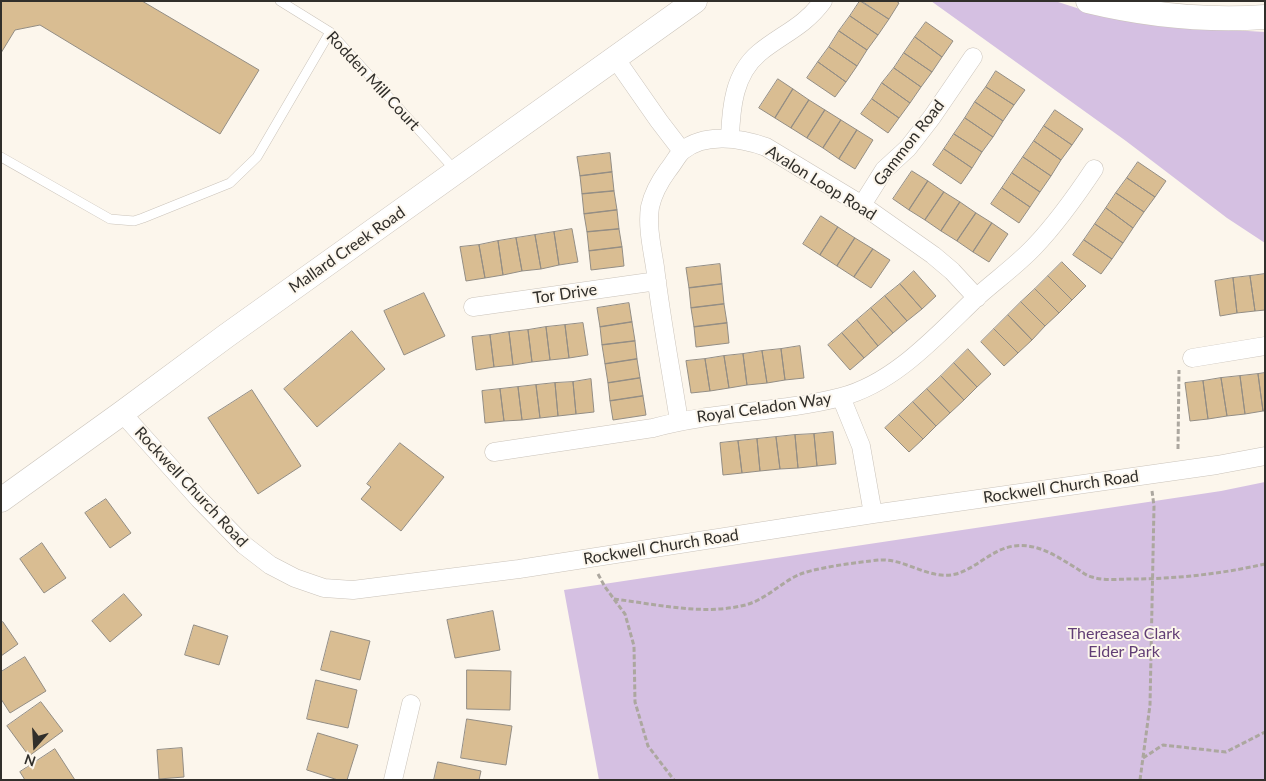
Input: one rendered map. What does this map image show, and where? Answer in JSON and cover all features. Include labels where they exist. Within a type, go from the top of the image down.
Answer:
[{"type":"main road","name":"Mallard Creek Road","points":[[1,500],[226,336],[695,1]]},
{"type":"main road","points":[[1088,1],[1115,8],[1177,17],[1265,17]]},
{"type":"street","points":[[730,138],[730,114],[734,95],[748,64],[760,52],[792,32],[823,1]]},
{"type":"street","name":"Gammon Road","points":[[862,205],[884,170],[908,148],[932,117],[973,57]]},
{"type":"street","points":[[615,58],[682,151],[654,192],[650,207],[650,226],[656,281],[679,421]]},
{"type":"street","name":"Avalon Loop Road","points":[[682,151],[695,144],[730,138],[750,141],[766,147],[862,205],[933,255],[952,271],[977,298]]},
{"type":"street","name":"Royal Celadon Way","points":[[494,452],[654,428],[679,421],[789,408],[841,397],[864,389],[895,371],[1034,248],[1076,198],[1094,169]]},
{"type":"street","name":"Tor Drive","points":[[473,307],[656,281]]},
{"type":"street","points":[[1192,358],[1265,346]]},
{"type":"street","points":[[841,397],[853,424],[864,461],[873,514]]},
{"type":"street","name":"Rockwell Church Road","points":[[122,413],[199,499],[244,545],[270,566],[295,578],[324,588],[353,590],[590,558],[1265,456]]},
{"type":"street","points":[[393,780],[411,704]]},
{"type":"lane","name":"Rodden Mill Court","points":[[280,1],[330,32],[457,172]]},
{"type":"lane","points":[[1,157],[110,219],[134,221],[143,218],[230,183],[252,162],[257,157],[330,32]]},
{"type":"path","points":[[1178,449],[1179,369]]},
{"type":"path","points":[[1140,780],[1150,704],[1154,506],[1149,474]]},
{"type":"path","points":[[614,599],[711,610],[742,606],[767,596],[795,576],[818,569],[880,560],[894,561],[938,575],[955,574],[969,569],[995,552],[1012,546],[1030,545],[1048,551],[1091,577],[1102,579],[1153,579],[1265,564]]},
{"type":"path","points":[[590,558],[605,587],[625,614],[634,646],[635,702],[648,746],[674,780]]},
{"type":"path","points":[[1143,758],[1163,745],[1226,752],[1265,732]]},
{"type":"green space","points":[[931,1],[1055,1],[1086,11],[1163,26],[1265,32],[1265,243],[1227,218],[1126,141]]},
{"type":"green space","name":"Thereasea Clark Elder Park","points":[[1265,482],[1265,780],[599,780],[564,590],[1221,491]]},
{"type":"building","points":[[1,1],[142,1],[259,70],[220,134],[40,25],[15,30],[1,53]]},
{"type":"building","points":[[860,1],[889,19],[878,35],[850,16]]},
{"type":"building","points":[[862,1],[896,1],[899,3],[889,19]]},
{"type":"building","points":[[850,16],[878,35],[867,50],[839,31]]},
{"type":"building","points":[[926,22],[953,41],[942,57],[915,37]]},
{"type":"building","points":[[839,31],[867,50],[857,66],[829,47]]},
{"type":"building","points":[[915,37],[942,57],[932,72],[904,53]]},
{"type":"building","points":[[829,47],[857,66],[846,82],[818,62]]},
{"type":"building","points":[[904,53],[932,72],[921,87],[894,68]]},
{"type":"building","points":[[818,62],[846,82],[835,97],[807,78]]},
{"type":"building","points":[[894,68],[921,87],[910,103],[882,83]]},
{"type":"building","points":[[996,71],[1025,90],[1014,105],[986,87]]},
{"type":"building","points":[[778,79],[793,89],[775,118],[759,108]]},
{"type":"building","points":[[882,83],[910,103],[899,118],[872,99]]},
{"type":"building","points":[[986,87],[1014,105],[1003,121],[975,102]]},
{"type":"building","points":[[793,89],[809,100],[791,128],[775,118]]},
{"type":"building","points":[[872,99],[899,118],[888,133],[861,114]]},
{"type":"building","points":[[809,100],[825,110],[807,138],[791,128]]},
{"type":"building","points":[[975,102],[1003,121],[993,137],[965,118]]},
{"type":"building","points":[[825,110],[841,120],[823,148],[807,138]]},
{"type":"building","points":[[1055,110],[1083,129],[1072,145],[1044,126]]},
{"type":"building","points":[[965,118],[993,137],[982,152],[954,134]]},
{"type":"building","points":[[841,120],[857,130],[839,159],[823,148]]},
{"type":"building","points":[[1044,126],[1072,145],[1061,160],[1034,141]]},
{"type":"building","points":[[857,130],[873,140],[855,169],[839,159]]},
{"type":"building","points":[[954,134],[982,152],[972,168],[944,149]]},
{"type":"building","points":[[1034,141],[1061,160],[1051,176],[1023,157]]},
{"type":"building","points":[[944,149],[972,168],[961,184],[933,165]]},
{"type":"building","points":[[610,153],[612,172],[580,176],[577,157]]},
{"type":"building","points":[[1023,157],[1051,176],[1040,192],[1012,173]]},
{"type":"building","points":[[1138,162],[1166,181],[1155,197],[1127,178]]},
{"type":"building","points":[[912,171],[928,181],[909,210],[893,199]]},
{"type":"building","points":[[612,172],[614,191],[582,194],[580,176]]},
{"type":"building","points":[[1012,173],[1040,192],[1030,207],[1002,188]]},
{"type":"building","points":[[1127,178],[1155,197],[1144,212],[1116,193]]},
{"type":"building","points":[[928,181],[944,192],[925,220],[909,210]]},
{"type":"building","points":[[1002,188],[1030,207],[1019,223],[991,204]]},
{"type":"building","points":[[614,191],[617,210],[584,214],[582,194]]},
{"type":"building","points":[[944,192],[960,202],[941,231],[925,220]]},
{"type":"building","points":[[1116,193],[1144,212],[1133,228],[1106,208]]},
{"type":"building","points":[[960,202],[976,213],[957,241],[941,231]]},
{"type":"building","points":[[1106,208],[1133,228],[1123,243],[1095,224]]},
{"type":"building","points":[[617,210],[619,229],[587,232],[584,214]]},
{"type":"building","points":[[976,213],[992,223],[973,252],[957,241]]},
{"type":"building","points":[[821,216],[838,227],[820,255],[803,244]]},
{"type":"building","points":[[992,223],[1008,234],[989,262],[973,252]]},
{"type":"building","points":[[1095,224],[1123,243],[1112,259],[1084,240]]},
{"type":"building","points":[[838,227],[855,238],[837,266],[820,255]]},
{"type":"building","points":[[572,229],[578,262],[559,265],[554,232]]},
{"type":"building","points":[[619,229],[622,247],[589,251],[587,232]]},
{"type":"building","points":[[554,232],[559,265],[541,269],[535,235]]},
{"type":"building","points":[[535,235],[541,269],[522,271],[516,238]]},
{"type":"building","points":[[516,238],[522,271],[503,275],[498,241]]},
{"type":"building","points":[[855,238],[873,249],[854,277],[837,266]]},
{"type":"building","points":[[1084,240],[1112,259],[1101,274],[1073,255]]},
{"type":"building","points":[[498,241],[503,275],[485,278],[479,245]]},
{"type":"building","points":[[479,245],[485,278],[466,281],[460,247]]},
{"type":"building","points":[[622,247],[624,266],[591,270],[589,251]]},
{"type":"building","points":[[873,249],[890,260],[871,288],[854,277]]},
{"type":"building","points":[[1062,262],[1086,286],[1072,300],[1048,276]]},
{"type":"building","points":[[720,264],[722,284],[689,288],[686,268]]},
{"type":"building","points":[[914,271],[936,296],[922,309],[900,284]]},
{"type":"building","points":[[1265,274],[1265,310],[1255,311],[1250,276]]},
{"type":"building","points":[[1048,276],[1072,300],[1059,313],[1035,289]]},
{"type":"building","points":[[1250,276],[1255,311],[1237,313],[1233,278]]},
{"type":"building","points":[[1233,278],[1237,313],[1220,316],[1215,281]]},
{"type":"building","points":[[722,284],[724,304],[691,308],[689,288]]},
{"type":"building","points":[[900,284],[922,309],[907,321],[885,296]]},
{"type":"building","points":[[1035,289],[1059,313],[1045,326],[1021,302]]},
{"type":"building","points":[[424,293],[445,336],[404,355],[384,311]]},
{"type":"building","points":[[885,296],[907,321],[893,333],[871,308]]},
{"type":"building","points":[[1021,302],[1045,326],[1032,340],[1008,315]]},
{"type":"building","points":[[629,303],[632,322],[600,327],[597,308]]},
{"type":"building","points":[[724,304],[727,323],[694,327],[691,308]]},
{"type":"building","points":[[871,308],[893,333],[878,346],[857,320]]},
{"type":"building","points":[[1008,315],[1032,340],[1018,353],[994,329]]},
{"type":"building","points":[[857,320],[878,346],[864,358],[842,333]]},
{"type":"building","points":[[632,322],[635,341],[602,345],[600,327]]},
{"type":"building","points":[[583,323],[588,355],[569,358],[565,325]]},
{"type":"building","points":[[727,323],[729,343],[696,347],[694,327]]},
{"type":"building","points":[[565,325],[569,358],[550,360],[546,327]]},
{"type":"building","points":[[546,327],[550,360],[532,362],[528,330]]},
{"type":"building","points":[[994,329],[1018,353],[1004,366],[981,342]]},
{"type":"building","points":[[528,330],[532,362],[513,365],[509,332]]},
{"type":"building","points":[[352,331],[385,369],[317,427],[284,389]]},
{"type":"building","points":[[509,332],[513,365],[494,367],[490,335]]},
{"type":"building","points":[[842,333],[864,358],[850,370],[828,345]]},
{"type":"building","points":[[490,335],[494,367],[476,370],[472,337]]},
{"type":"building","points":[[635,341],[637,359],[605,364],[602,345]]},
{"type":"building","points":[[800,346],[804,378],[785,380],[781,349]]},
{"type":"building","points":[[781,349],[785,380],[767,383],[762,351]]},
{"type":"building","points":[[968,349],[991,374],[977,387],[954,363]]},
{"type":"building","points":[[762,351],[767,383],[747,385],[743,354]]},
{"type":"building","points":[[743,354],[747,385],[729,388],[724,356]]},
{"type":"building","points":[[724,356],[729,388],[710,391],[705,359]]},
{"type":"building","points":[[637,359],[640,378],[608,383],[605,364]]},
{"type":"building","points":[[705,359],[710,391],[691,393],[686,361]]},
{"type":"building","points":[[954,363],[977,387],[964,400],[941,376]]},
{"type":"building","points":[[1265,373],[1265,411],[1263,411],[1258,374]]},
{"type":"building","points":[[1258,374],[1263,411],[1245,414],[1240,376]]},
{"type":"building","points":[[941,376],[964,400],[950,413],[927,389]]},
{"type":"building","points":[[1240,376],[1245,414],[1227,416],[1221,378]]},
{"type":"building","points":[[640,378],[643,396],[610,401],[608,383]]},
{"type":"building","points":[[1221,378],[1227,416],[1208,419],[1203,381]]},
{"type":"building","points":[[591,379],[594,412],[576,414],[573,382]]},
{"type":"building","points":[[1203,381],[1208,419],[1190,421],[1185,383]]},
{"type":"building","points":[[573,382],[576,414],[558,416],[555,383]]},
{"type":"building","points":[[555,383],[558,416],[540,418],[536,385]]},
{"type":"building","points":[[536,385],[540,418],[522,420],[518,387]]},
{"type":"building","points":[[518,387],[522,420],[504,421],[500,389]]},
{"type":"building","points":[[500,389],[504,421],[485,423],[482,391]]},
{"type":"building","points":[[927,389],[950,413],[936,426],[913,402]]},
{"type":"building","points":[[252,390],[301,466],[258,494],[208,418]]},
{"type":"building","points":[[643,396],[646,415],[613,420],[610,401]]},
{"type":"building","points":[[913,402],[936,426],[923,439],[899,415]]},
{"type":"building","points":[[899,415],[923,439],[909,452],[885,428]]},
{"type":"building","points":[[833,432],[836,464],[817,466],[814,434]]},
{"type":"building","points":[[814,434],[817,466],[798,468],[795,435]]},
{"type":"building","points":[[795,435],[798,468],[780,469],[776,437]]},
{"type":"building","points":[[776,437],[780,469],[760,471],[757,439]]},
{"type":"building","points":[[757,439],[760,471],[742,473],[738,441]]},
{"type":"building","points":[[738,441],[742,473],[723,475],[720,443]]},
{"type":"building","points":[[400,443],[444,477],[401,531],[361,499],[371,487],[367,484]]},
{"type":"building","points":[[106,499],[131,533],[110,548],[85,513]]},
{"type":"building","points":[[42,543],[66,578],[44,593],[20,559]]},
{"type":"building","points":[[124,594],[142,615],[110,642],[92,621]]},
{"type":"building","points":[[493,611],[500,650],[455,658],[447,620]]},
{"type":"building","points":[[3,622],[18,644],[1,656],[1,623]]},
{"type":"building","points":[[194,625],[228,636],[219,665],[185,655]]},
{"type":"building","points":[[331,631],[370,641],[360,680],[321,670]]},
{"type":"building","points":[[25,657],[46,691],[10,713],[1,699],[1,672]]},
{"type":"building","points":[[467,670],[511,671],[510,710],[467,709]]},
{"type":"building","points":[[316,680],[357,690],[348,728],[307,719]]},
{"type":"building","points":[[41,702],[63,731],[29,756],[7,726]]},
{"type":"building","points":[[467,719],[512,726],[506,765],[461,758]]},
{"type":"building","points":[[318,733],[358,745],[347,780],[338,780],[307,770]]},
{"type":"building","points":[[182,748],[184,777],[159,779],[157,750]]},
{"type":"building","points":[[55,749],[75,780],[25,780],[20,772]]},
{"type":"building","points":[[438,762],[481,771],[479,780],[434,780]]}]
